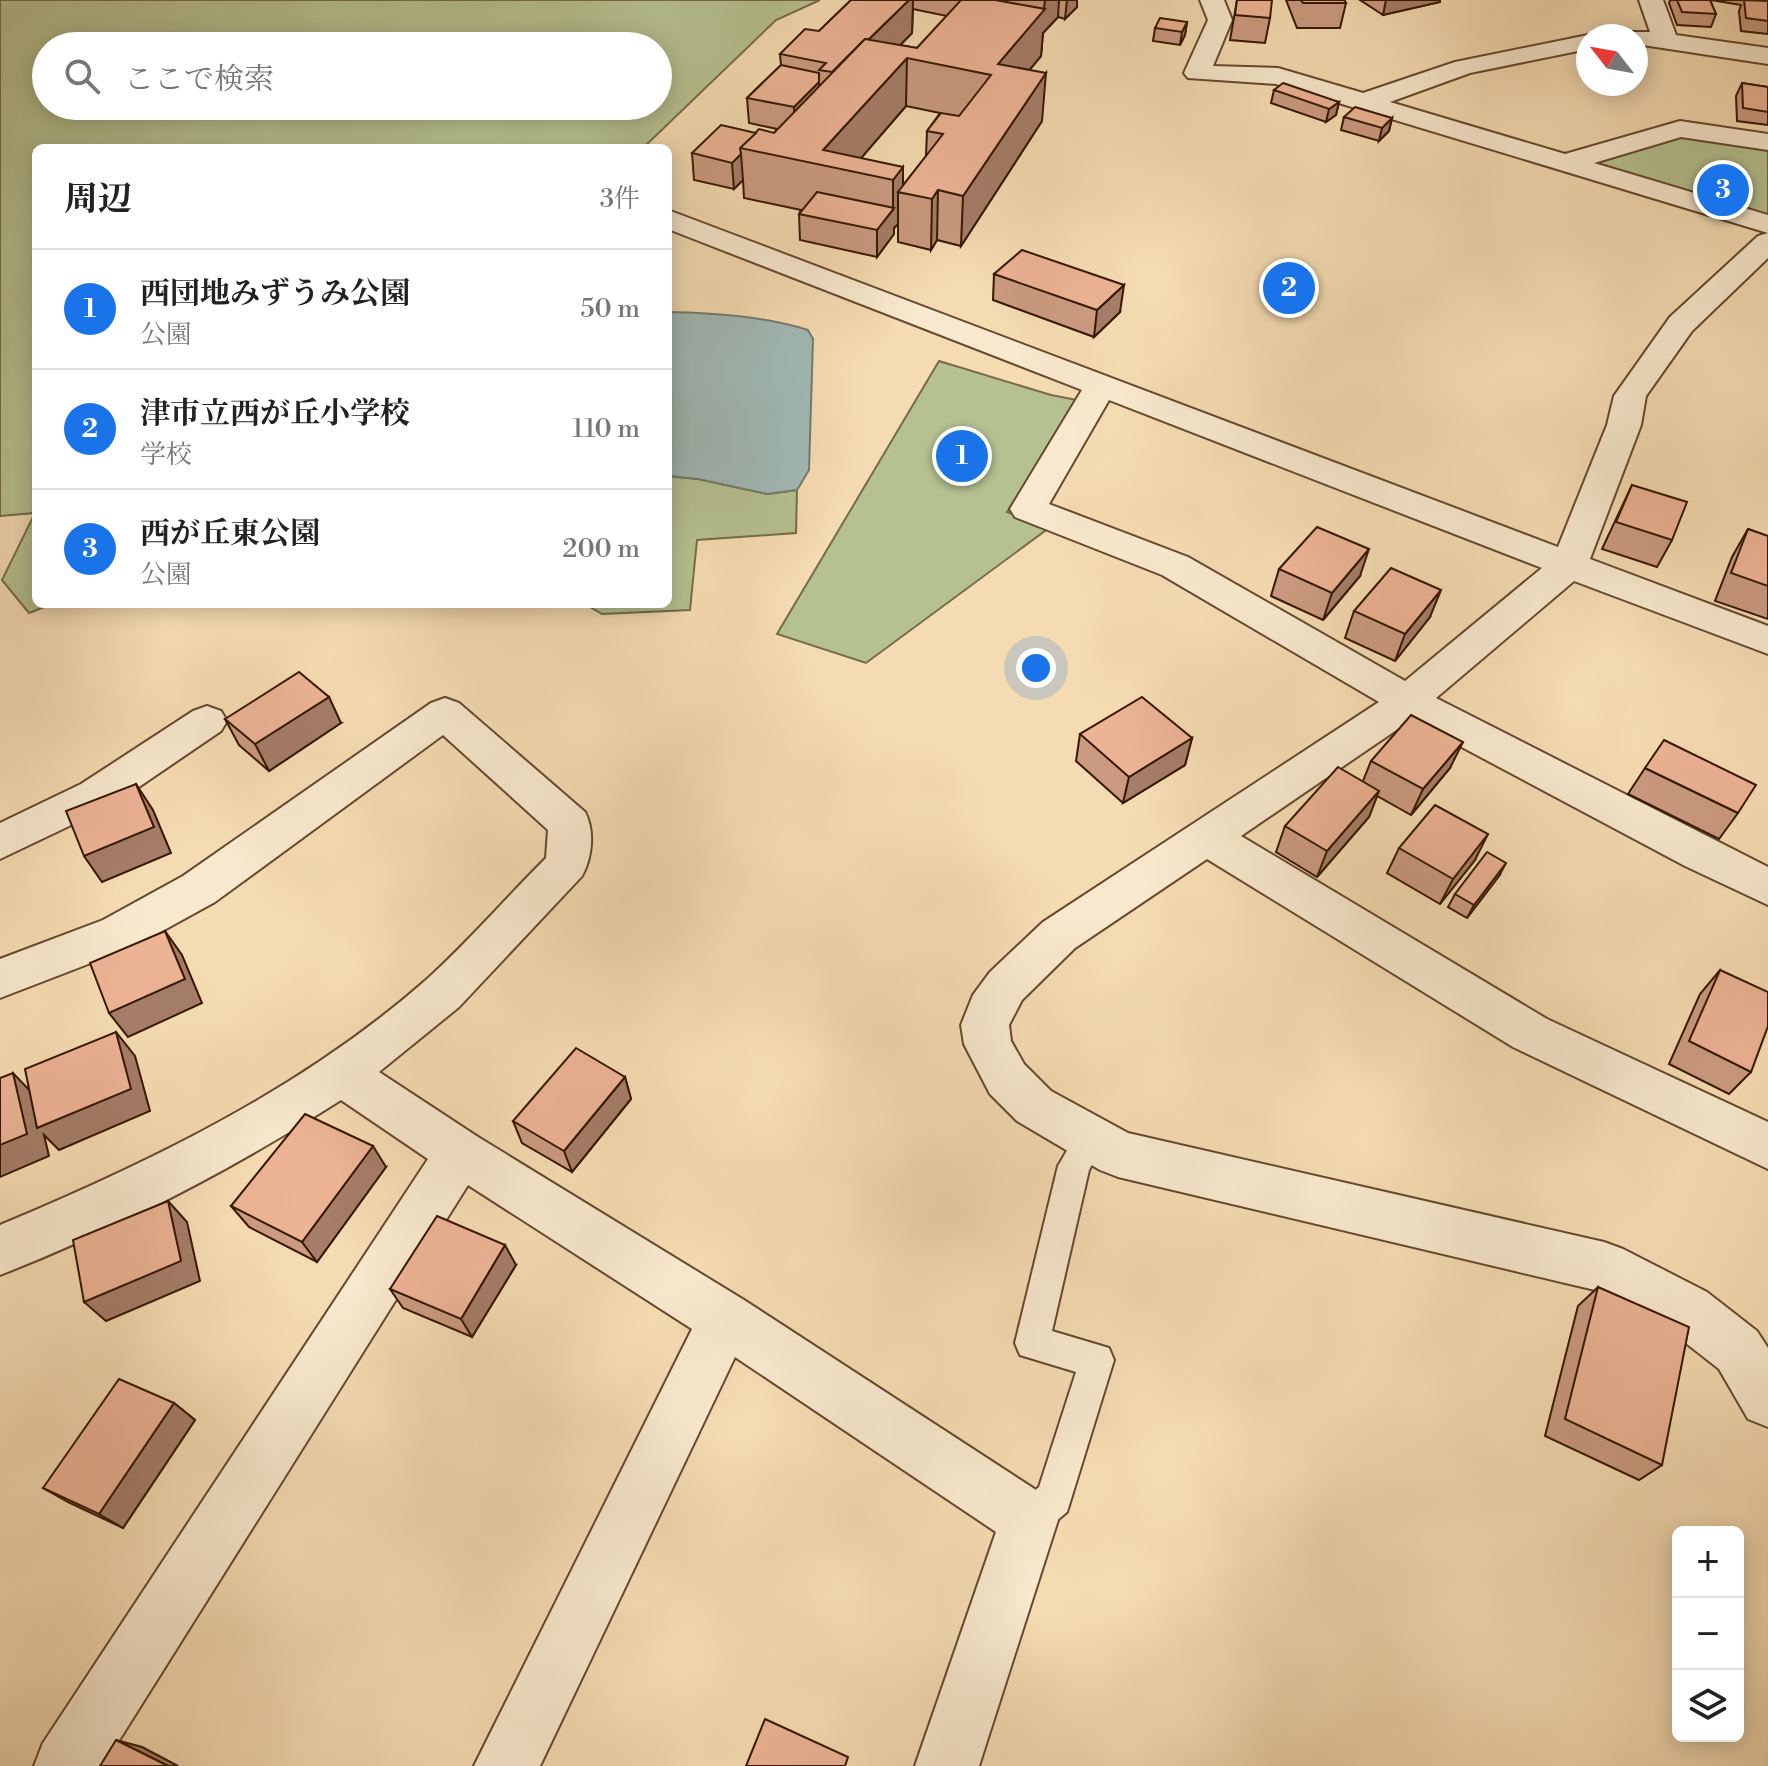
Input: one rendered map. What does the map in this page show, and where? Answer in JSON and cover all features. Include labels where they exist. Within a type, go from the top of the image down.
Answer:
[{"type":"street","points":[[1212,0],[1220,20],[1197,73],[1278,76],[1768,224]]},
{"type":"street","points":[[1651,0],[1666,41]]},
{"type":"street","points":[[1648,39],[1768,56]]},
{"type":"street","points":[[1364,102],[1464,67],[1576,44]]},
{"type":"street","points":[[1564,163],[1680,129],[1768,142]]},
{"type":"street","points":[[672,221],[1768,641]]},
{"type":"street","points":[[1768,242],[1681,324],[1630,396],[1624,425],[1569,565],[1408,701],[1208,838],[1059,935],[1006,986],[990,1009],[985,1025],[988,1044],[1007,1079],[1034,1106],[1118,1154],[1604,1267],[1688,1311],[1738,1350],[1768,1399]]},
{"type":"street","points":[[1102,384],[1028,509],[1175,566],[1408,701],[1768,887]]},
{"type":"street","points":[[0,979],[119,933],[199,889],[445,713],[570,824],[567,864],[443,993],[342,1074],[255,1128],[127,1195],[0,1250]]},
{"type":"street","points":[[0,842],[96,795],[207,721]]},
{"type":"street","points":[[1208,838],[1530,1033],[1768,1146]]},
{"type":"street","points":[[342,1074],[460,1153],[725,1319],[1029,1520],[947,1766]]},
{"type":"street","points":[[66,1766],[460,1153]]},
{"type":"street","points":[[506,1766],[725,1319]]},
{"type":"lane","points":[[1029,1520],[1054,1499],[1097,1360],[1032,1343],[1074,1166],[1090,1140]]},
{"type":"green space","points":[[0,0],[820,0],[776,20],[647,144],[32,144],[32,513],[0,516]]},
{"type":"green space","points":[[1684,134],[1768,147],[1768,215],[1598,165],[1596,161]]},
{"type":"green space","points":[[939,361],[1077,400],[1007,512],[1049,528],[866,663],[777,634]]},
{"type":"green space","points":[[672,476],[767,494],[797,490],[796,533],[697,540],[690,610],[602,614],[592,608],[672,608]]},
{"type":"green space","points":[[32,519],[32,608],[42,608],[29,613],[2,580]]},
{"type":"water","points":[[672,312],[739,316],[808,330],[813,339],[809,470],[797,490],[767,494],[672,476]]},
{"type":"building","points":[[851,0],[909,0],[832,72],[819,70],[826,63],[780,54],[805,29],[819,31]]},
{"type":"building","points":[[961,0],[995,0],[1045,9],[998,64],[1046,73],[963,196],[938,190],[932,199],[898,192],[943,134],[927,131],[941,113],[959,116],[991,75],[907,58],[823,150],[903,167],[893,180],[740,148],[759,129],[774,133],[865,39],[917,48]]},
{"type":"building","points":[[1237,0],[1272,0],[1270,18],[1235,15]]},
{"type":"building","points":[[1301,0],[1344,0],[1346,3],[1303,3]]},
{"type":"building","points":[[1677,0],[1710,0],[1716,14],[1682,12]]},
{"type":"building","points":[[1744,0],[1768,1],[1768,21],[1746,18]]},
{"type":"building","points":[[1160,18],[1187,22],[1182,32],[1155,28]]},
{"type":"building","points":[[781,65],[819,73],[819,82],[794,107],[747,98]]},
{"type":"building","points":[[1283,83],[1339,102],[1329,109],[1274,90]]},
{"type":"building","points":[[1742,83],[1768,87],[1768,112],[1743,108]]},
{"type":"building","points":[[1355,107],[1392,118],[1382,128],[1344,117]]},
{"type":"building","points":[[721,125],[756,133],[740,148],[741,154],[732,163],[692,153]]},
{"type":"building","points":[[817,192],[894,208],[877,230],[799,214]]},
{"type":"building","points":[[1022,250],[1124,285],[1097,310],[994,274]]},
{"type":"building","points":[[1632,485],[1687,502],[1672,540],[1616,522]]},
{"type":"building","points":[[1317,527],[1369,549],[1332,593],[1279,569]]},
{"type":"building","points":[[1748,529],[1768,536],[1768,586],[1731,573]]},
{"type":"building","points":[[1391,568],[1441,590],[1405,634],[1354,611]]},
{"type":"building","points":[[299,672],[329,697],[255,744],[225,719]]},
{"type":"building","points":[[1142,697],[1192,738],[1129,777],[1080,734]]},
{"type":"building","points":[[1411,715],[1463,742],[1423,789],[1371,761]]},
{"type":"building","points":[[1664,740],[1756,785],[1738,813],[1645,768]]},
{"type":"building","points":[[1338,767],[1379,791],[1327,851],[1285,826]]},
{"type":"building","points":[[136,784],[154,827],[84,856],[66,811]]},
{"type":"building","points":[[1435,805],[1488,834],[1453,879],[1399,848]]},
{"type":"building","points":[[1487,852],[1506,863],[1474,905],[1455,894]]},
{"type":"building","points":[[165,931],[185,979],[109,1013],[90,963]]},
{"type":"building","points":[[1720,970],[1768,992],[1768,1026],[1751,1072],[1689,1041]]},
{"type":"building","points":[[116,1032],[131,1089],[37,1128],[25,1069]]},
{"type":"building","points":[[576,1048],[625,1077],[564,1151],[513,1121]]},
{"type":"building","points":[[13,1073],[27,1134],[0,1145],[0,1078]]},
{"type":"building","points":[[305,1114],[373,1146],[302,1242],[231,1206]]},
{"type":"building","points":[[168,1201],[181,1261],[84,1302],[73,1240]]},
{"type":"building","points":[[437,1216],[505,1245],[461,1319],[390,1289]]},
{"type":"building","points":[[1598,1287],[1689,1327],[1662,1465],[1565,1419]]},
{"type":"building","points":[[119,1379],[174,1403],[99,1514],[43,1488]]},
{"type":"building","points":[[765,1719],[848,1757],[845,1766],[746,1766]]},
{"type":"building","points":[[116,1740],[168,1766],[100,1766]]},
{"type":"place","name":"西が丘東公園","points":[[1723,190]]},
{"type":"place","name":"津市立西が丘小学校","points":[[1289,288]]},
{"type":"place","name":"西団地みずうみ公園","points":[[962,456]]}]
